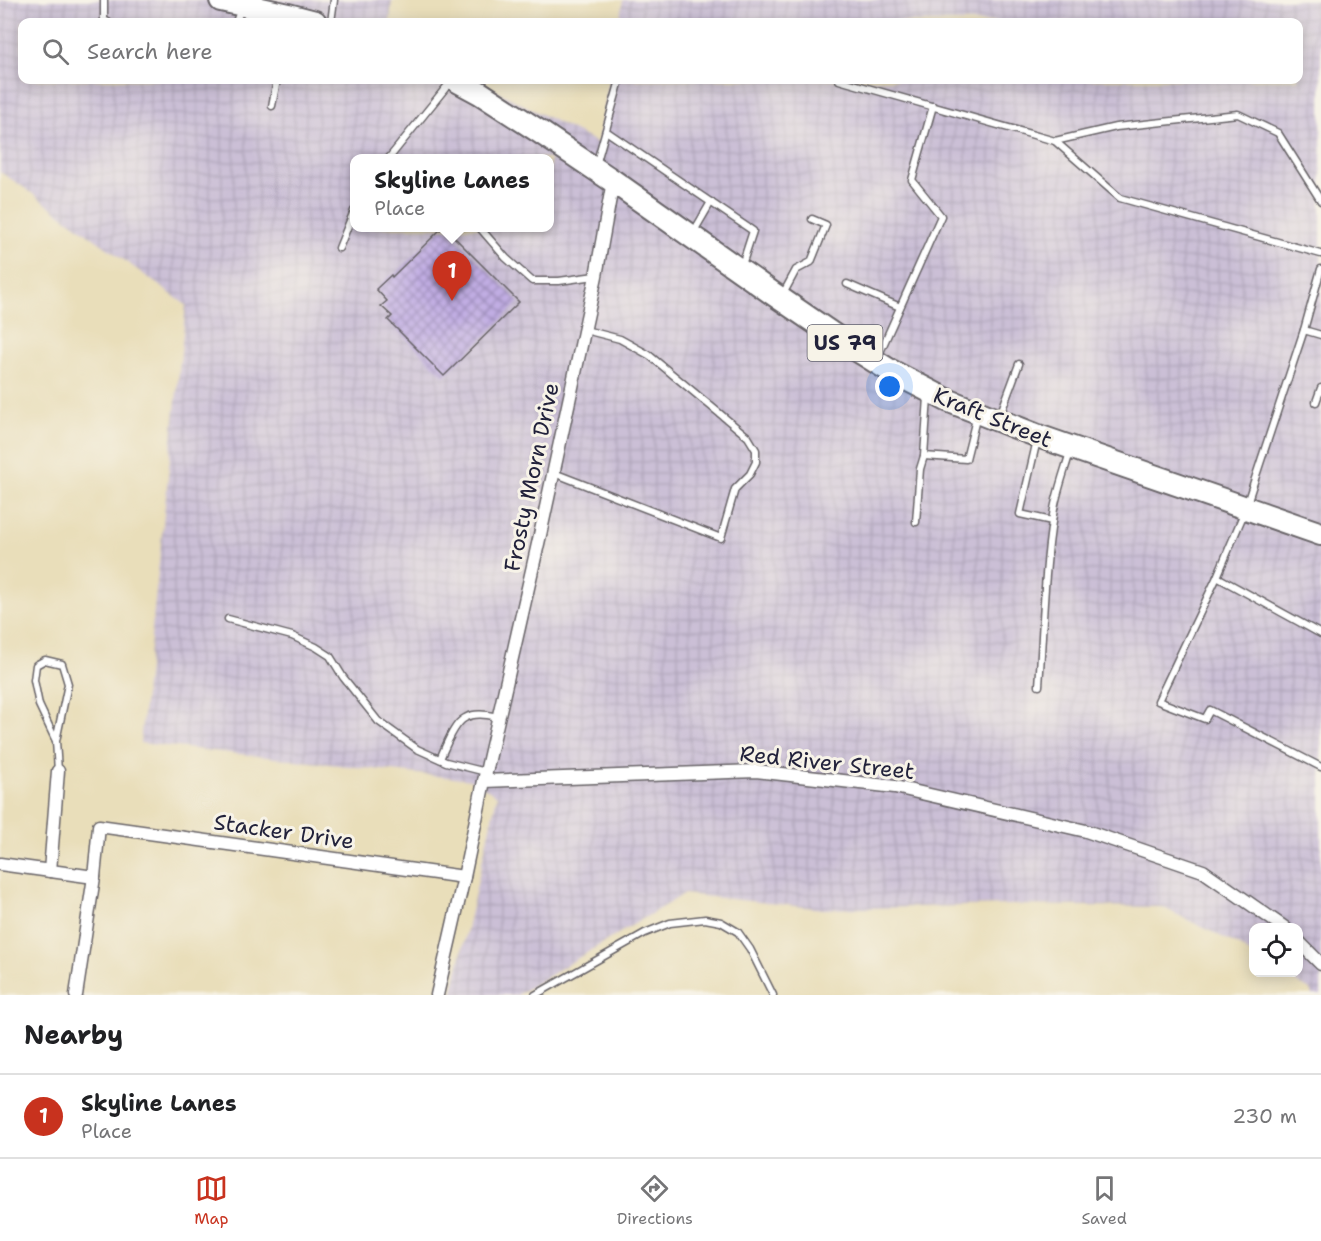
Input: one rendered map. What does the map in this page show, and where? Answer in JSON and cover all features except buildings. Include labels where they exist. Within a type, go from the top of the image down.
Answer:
[{"type":"highway","points":[[233,9],[288,15]]},
{"type":"highway","name":"Kraft Street","points":[[461,84],[518,117],[781,299],[889,370],[988,417],[1038,436],[1321,534]]},
{"type":"street","name":"Frosty Morn Drive","points":[[485,777],[596,276],[604,175]]},
{"type":"street","points":[[50,871],[58,771]]},
{"type":"street","name":"Red River Street","points":[[485,777],[756,771],[895,787],[1086,831],[1203,871],[1280,923]]},
{"type":"street","points":[[437,995],[485,777]]},
{"type":"street","name":"Stacker Drive","points":[[94,877],[99,825],[464,877]]},
{"type":"street","points":[[0,864],[94,877],[76,995]]},
{"type":"street","points":[[1303,945],[1321,964]]},
{"type":"lane","points":[[104,0],[104,18]]},
{"type":"lane","points":[[332,18],[334,0]]},
{"type":"lane","points":[[272,106],[276,84]]},
{"type":"lane","points":[[393,154],[451,84]]},
{"type":"lane","points":[[604,175],[606,131],[619,84]]},
{"type":"lane","points":[[853,84],[1055,141],[1119,198],[1321,254]]},
{"type":"lane","points":[[876,362],[941,216],[912,180],[933,106]]},
{"type":"lane","points":[[1055,141],[1116,127],[1238,114],[1278,133],[1321,201]]},
{"type":"lane","points":[[606,131],[753,231],[740,271]]},
{"type":"lane","points":[[690,236],[711,202]]},
{"type":"lane","points":[[781,299],[796,270],[812,262],[826,225],[812,219]]},
{"type":"lane","points":[[339,248],[350,221]]},
{"type":"lane","points":[[483,232],[506,258],[532,281],[560,281],[596,276]]},
{"type":"lane","points":[[1321,269],[1304,330],[1246,508],[1217,577],[1158,701],[1205,719],[1210,710],[1321,767]]},
{"type":"lane","points":[[847,284],[900,307]]},
{"type":"lane","points":[[554,473],[721,538],[735,489],[750,474],[756,462],[756,450],[748,437],[649,355],[620,339],[584,330]]},
{"type":"lane","points":[[1304,330],[1321,335]]},
{"type":"lane","points":[[924,456],[966,459],[1019,364]]},
{"type":"lane","points":[[1316,402],[1321,388]]},
{"type":"lane","points":[[916,522],[920,469],[924,456],[928,390]]},
{"type":"lane","points":[[1038,436],[1020,514],[1052,521]]},
{"type":"lane","points":[[1039,686],[1044,584],[1053,513],[1071,448]]},
{"type":"lane","points":[[1217,577],[1321,634]]},
{"type":"lane","points":[[228,619],[291,636],[316,647],[330,656],[343,677],[378,721],[417,749],[485,777]]},
{"type":"lane","points":[[56,741],[39,705],[34,680],[36,665],[45,660],[62,664],[68,684],[56,741],[58,771]]},
{"type":"lane","points":[[440,759],[454,730],[464,718],[483,714],[498,717]]},
{"type":"lane","points":[[535,995],[645,933],[670,923],[705,919],[721,922],[738,932],[750,949],[773,995]]},
{"type":"shaded area","points":[[0,0],[392,0],[390,18],[18,18],[18,84],[483,84],[598,143],[608,84],[1303,84],[1303,18],[620,18],[623,0],[1321,0],[1321,995],[1312,995],[1310,990],[1288,977],[1303,977],[1303,923],[1249,923],[1249,952],[1162,907],[1011,905],[823,909],[684,894],[517,995],[452,995],[497,796],[472,780],[140,743],[186,305],[0,172]]},
{"type":"place","name":"Skyline Lanes","points":[[452,301]]}]
